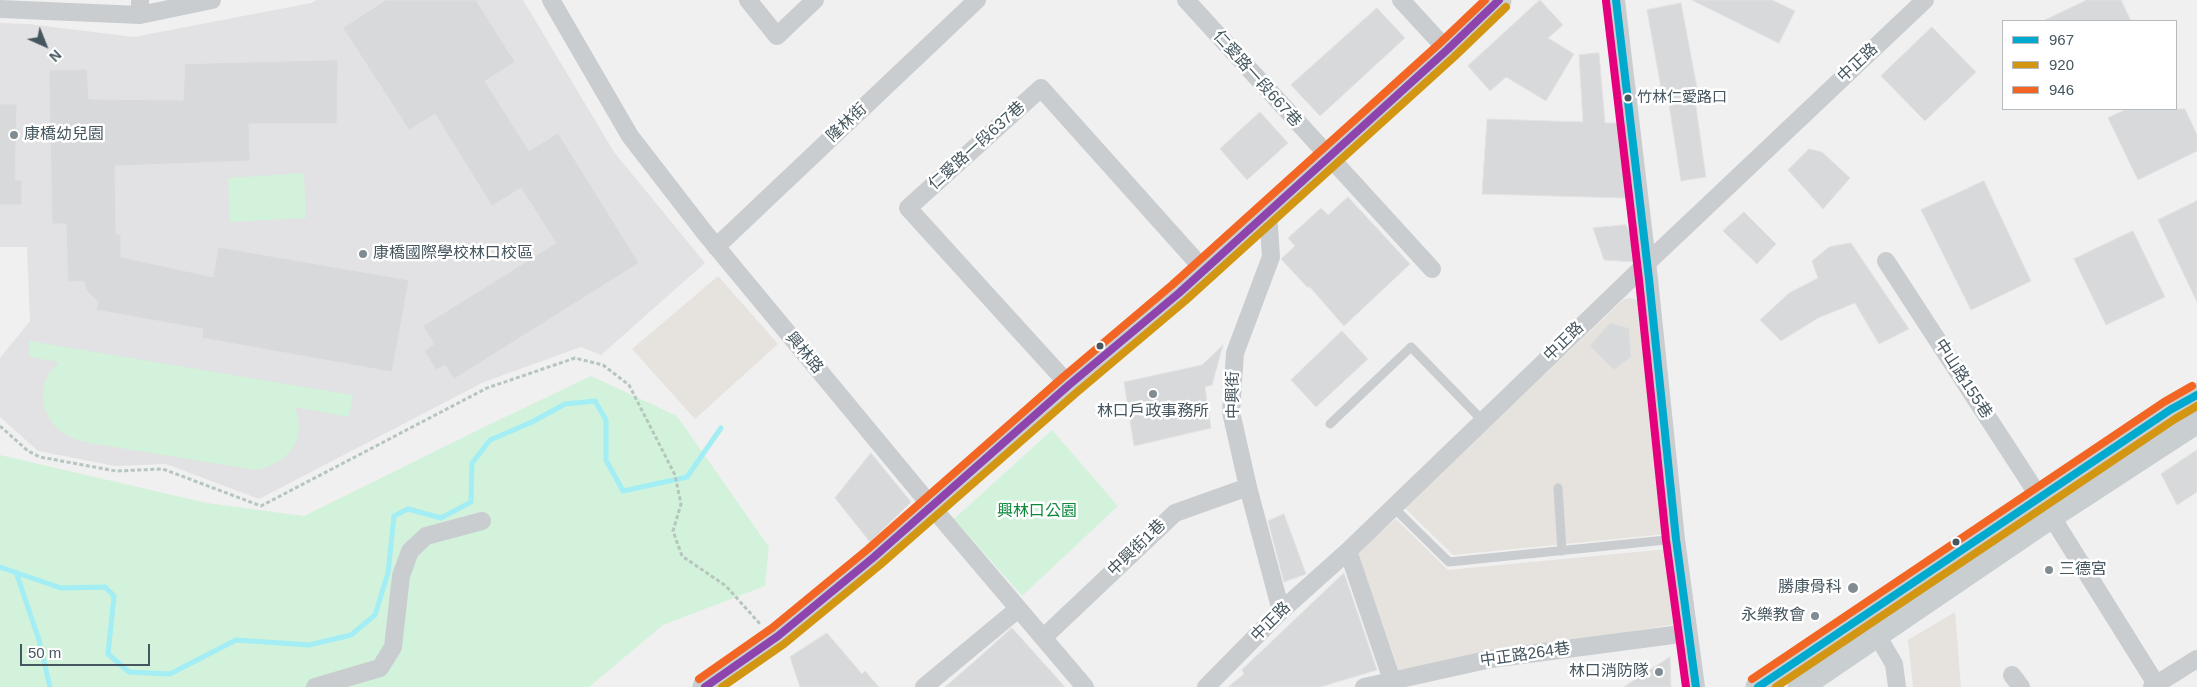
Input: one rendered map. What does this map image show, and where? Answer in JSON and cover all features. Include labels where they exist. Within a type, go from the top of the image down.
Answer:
[{"type":"main road","points":[[705,687],[773,639],[932,507],[1069,385],[1204,270],[1268,210],[1329,158],[1447,50],[1499,0]]},
{"type":"main road","points":[[1800,687],[1877,635],[2170,410],[2197,395]]},
{"type":"main road","points":[[1758,687],[2045,507],[2197,421]]},
{"type":"street","points":[[0,9],[140,8],[212,0]]},
{"type":"street","name":"興林路","points":[[551,0],[630,136],[716,247],[932,507],[1085,687]]},
{"type":"street","points":[[748,0],[777,36],[815,0]]},
{"type":"street","name":"隆林街","points":[[716,247],[977,0]]},
{"type":"street","name":"仁愛路一段667巷","points":[[1186,0],[1432,269]]},
{"type":"street","points":[[1401,0],[1447,50]]},
{"type":"street","points":[[1616,0],[1647,263],[1676,539],[1696,687]]},
{"type":"street","name":"中正路","points":[[1206,687],[1281,611],[1348,551],[1647,263],[1925,0]]},
{"type":"street","name":"仁愛路一段637巷","points":[[1069,385],[908,208],[1041,88],[1204,270]]},
{"type":"street","name":"中興街","points":[[1268,210],[1271,257],[1235,353],[1231,412],[1248,487],[1281,611]]},
{"type":"street","name":"中山路155巷","points":[[1886,261],[2045,507],[2155,686]]},
{"type":"street","name":"中興街1巷","points":[[1044,637],[1174,513],[1248,487]]},
{"type":"street","points":[[315,687],[380,668],[393,647],[402,576],[410,551],[426,536],[482,521]]},
{"type":"street","points":[[1348,551],[1392,680]]},
{"type":"street","points":[[935,684],[1018,609]]},
{"type":"street","name":"中正路264巷","points":[[1364,687],[1491,659],[1688,633]]},
{"type":"street","points":[[1877,635],[1894,664],[1897,687]]},
{"type":"street","points":[[2155,686],[2197,659]]},
{"type":"lane","points":[[1330,424],[1410,347],[1483,421]]},
{"type":"lane","points":[[1558,488],[1562,550]]},
{"type":"lane","points":[[1393,507],[1449,562],[1676,539]]},
{"type":"path","points":[[0,426],[28,451],[40,457],[116,471],[163,469],[261,506],[487,388],[575,358],[603,364],[629,385],[675,475],[681,504],[673,531],[682,556],[726,586],[773,639]]},
{"type":"shaded area","name":"康橋國際學校林口校區","points":[[317,0],[523,0],[614,152],[705,263],[601,355],[581,347],[484,382],[259,499],[166,464],[115,466],[38,451],[0,417],[0,358],[30,321],[27,247],[0,247],[0,23],[28,24],[134,37],[311,3]]},
{"type":"shaded area","points":[[718,276],[778,344],[695,419],[632,349]]},
{"type":"shaded area","points":[[1629,298],[1637,300],[1642,312],[1666,534],[1453,555],[1405,508],[1623,300]]},
{"type":"shaded area","points":[[1396,519],[1448,570],[1668,549],[1676,624],[1399,670],[1357,552]]},
{"type":"shaded area","points":[[1955,612],[1961,687],[1913,687],[1908,640]]},
{"type":"green space","points":[[304,173],[306,218],[230,222],[228,178]]},
{"type":"green space","points":[[30,341],[353,395],[349,417],[295,407],[299,430],[297,440],[292,449],[277,463],[255,470],[89,443],[72,438],[62,432],[50,420],[44,403],[44,386],[48,375],[59,362],[29,357]]},
{"type":"green space","points":[[591,376],[677,416],[769,547],[765,586],[663,625],[589,687],[0,687],[0,455],[207,503],[304,516]]},
{"type":"green space","name":"興林口公園","points":[[1052,430],[1118,506],[1022,596],[954,519]]},
{"type":"building","points":[[386,0],[476,0],[515,62],[485,81],[529,151],[558,133],[639,263],[454,379],[445,365],[436,370],[424,351],[434,344],[423,326],[556,243],[521,188],[492,206],[435,114],[409,130],[343,28]]},
{"type":"building","points":[[1540,0],[1563,25],[1548,38],[1574,54],[1546,101],[1506,77],[1490,91],[1468,66]]},
{"type":"building","points":[[1692,0],[1772,0],[1795,11],[1779,43]]},
{"type":"building","points":[[2087,0],[2121,0],[2131,20],[2045,20]]},
{"type":"building","points":[[1681,3],[1698,93],[1694,93],[1706,177],[1681,181],[1668,98],[1663,99],[1647,10]]},
{"type":"building","points":[[1377,8],[1405,38],[1320,116],[1291,85]]},
{"type":"building","points":[[1932,27],[1976,72],[1925,121],[1881,76]]},
{"type":"building","points":[[1599,53],[1605,123],[1620,123],[1627,185],[1626,198],[1482,194],[1487,119],[1583,122],[1579,55]]},
{"type":"building","points":[[338,60],[337,124],[249,124],[250,161],[115,166],[116,234],[121,234],[121,257],[213,277],[218,247],[409,280],[392,372],[202,338],[203,329],[96,310],[98,302],[86,290],[84,281],[68,282],[66,224],[52,224],[49,70],[87,69],[89,99],[183,100],[185,64]]},
{"type":"building","points":[[0,104],[17,104],[15,180],[22,180],[22,205],[0,205]]},
{"type":"building","points":[[2185,109],[2197,135],[2197,151],[2138,180],[2108,118],[2125,110]]},
{"type":"building","points":[[1260,112],[1288,143],[1247,180],[1220,149]]},
{"type":"building","points":[[1809,149],[1822,152],[1850,178],[1823,209],[1788,170]]},
{"type":"building","points":[[1984,181],[2031,281],[1971,310],[1921,210]]},
{"type":"building","points":[[1348,197],[1410,264],[1344,326],[1309,286],[1308,288],[1281,259],[1295,246],[1288,238],[1321,208],[1328,215]]},
{"type":"building","points":[[2197,201],[2197,302],[2158,220]]},
{"type":"building","points":[[1744,212],[1776,244],[1757,264],[1723,231]]},
{"type":"building","points":[[1626,225],[1634,242],[1636,259],[1633,262],[1604,260],[1593,228]]},
{"type":"building","points":[[2133,231],[2165,297],[2106,325],[2074,259]]},
{"type":"building","points":[[1851,243],[1909,329],[1879,344],[1855,303],[1818,318],[1781,341],[1760,320],[1789,293],[1818,278],[1812,261],[1829,247]]},
{"type":"building","points":[[1610,323],[1629,328],[1631,357],[1614,370],[1590,346]]},
{"type":"building","points":[[1342,331],[1368,359],[1316,407],[1291,380]]},
{"type":"building","points":[[1223,345],[1212,385],[1205,387],[1211,428],[1134,446],[1124,382],[1202,365]]},
{"type":"building","points":[[2197,450],[2197,492],[2177,505],[2161,474]]},
{"type":"building","points":[[871,453],[911,502],[870,542],[835,498]]},
{"type":"building","points":[[1284,514],[1306,574],[1284,582],[1268,521]]},
{"type":"building","points":[[1344,573],[1377,670],[1320,687],[1228,687],[1244,674],[1242,670]]},
{"type":"building","points":[[1012,628],[1065,687],[945,687],[975,661]]},
{"type":"building","points":[[827,633],[862,674],[865,671],[879,687],[800,687],[790,657]]},
{"type":"building","name":"林口消防隊","points":[[1670,657],[1671,687],[1624,687]]},
{"type":"waterway","points":[[0,567],[61,588],[105,587],[114,596],[108,654],[129,672],[170,674],[236,640],[309,645],[351,635],[375,615],[388,573],[394,516],[408,509],[441,518],[471,502],[472,463],[490,440],[532,422],[565,404],[595,401],[606,420],[606,460],[623,491],[687,477],[721,428]]},
{"type":"waterway","points":[[16,572],[39,640],[50,687]]},
{"type":"transit line","name":"946","points":[[699,679],[772,628],[868,549],[1062,378],[1172,285],[1485,0]]},
{"type":"transit line","points":[[705,687],[778,636],[874,557],[1069,385],[1179,293],[1447,50],[1499,0]]},
{"type":"transit line","name":"967","points":[[1616,0],[1649,279],[1676,539],[1696,687]]},
{"type":"transit line","points":[[1606,1],[1639,280],[1666,540],[1686,687]]},
{"type":"transit line","name":"920","points":[[722,687],[784,644],[880,565],[1076,393],[1185,301],[1454,57],[1506,7]]},
{"type":"transit line","name":"946","points":[[1752,679],[2164,402],[2192,386]]},
{"type":"transit line","name":"967","points":[[1758,687],[2170,410],[2197,395]]},
{"type":"transit line","name":"920","points":[[1776,687],[2197,406]]},
{"type":"place","name":"竹林仁愛路口","points":[[1628,98]]},
{"type":"place","name":"康橋幼兒園","points":[[14,135]]},
{"type":"place","name":"康橋國際學校林口校區","points":[[363,254]]},
{"type":"place","name":"林口戶政事務所","points":[[1153,394]]},
{"type":"place","name":"三德宮","points":[[2049,570]]},
{"type":"place","name":"勝康骨科","points":[[1853,588]]},
{"type":"place","name":"永樂教會","points":[[1815,616]]},
{"type":"place","name":"林口消防隊","points":[[1659,672]]}]
